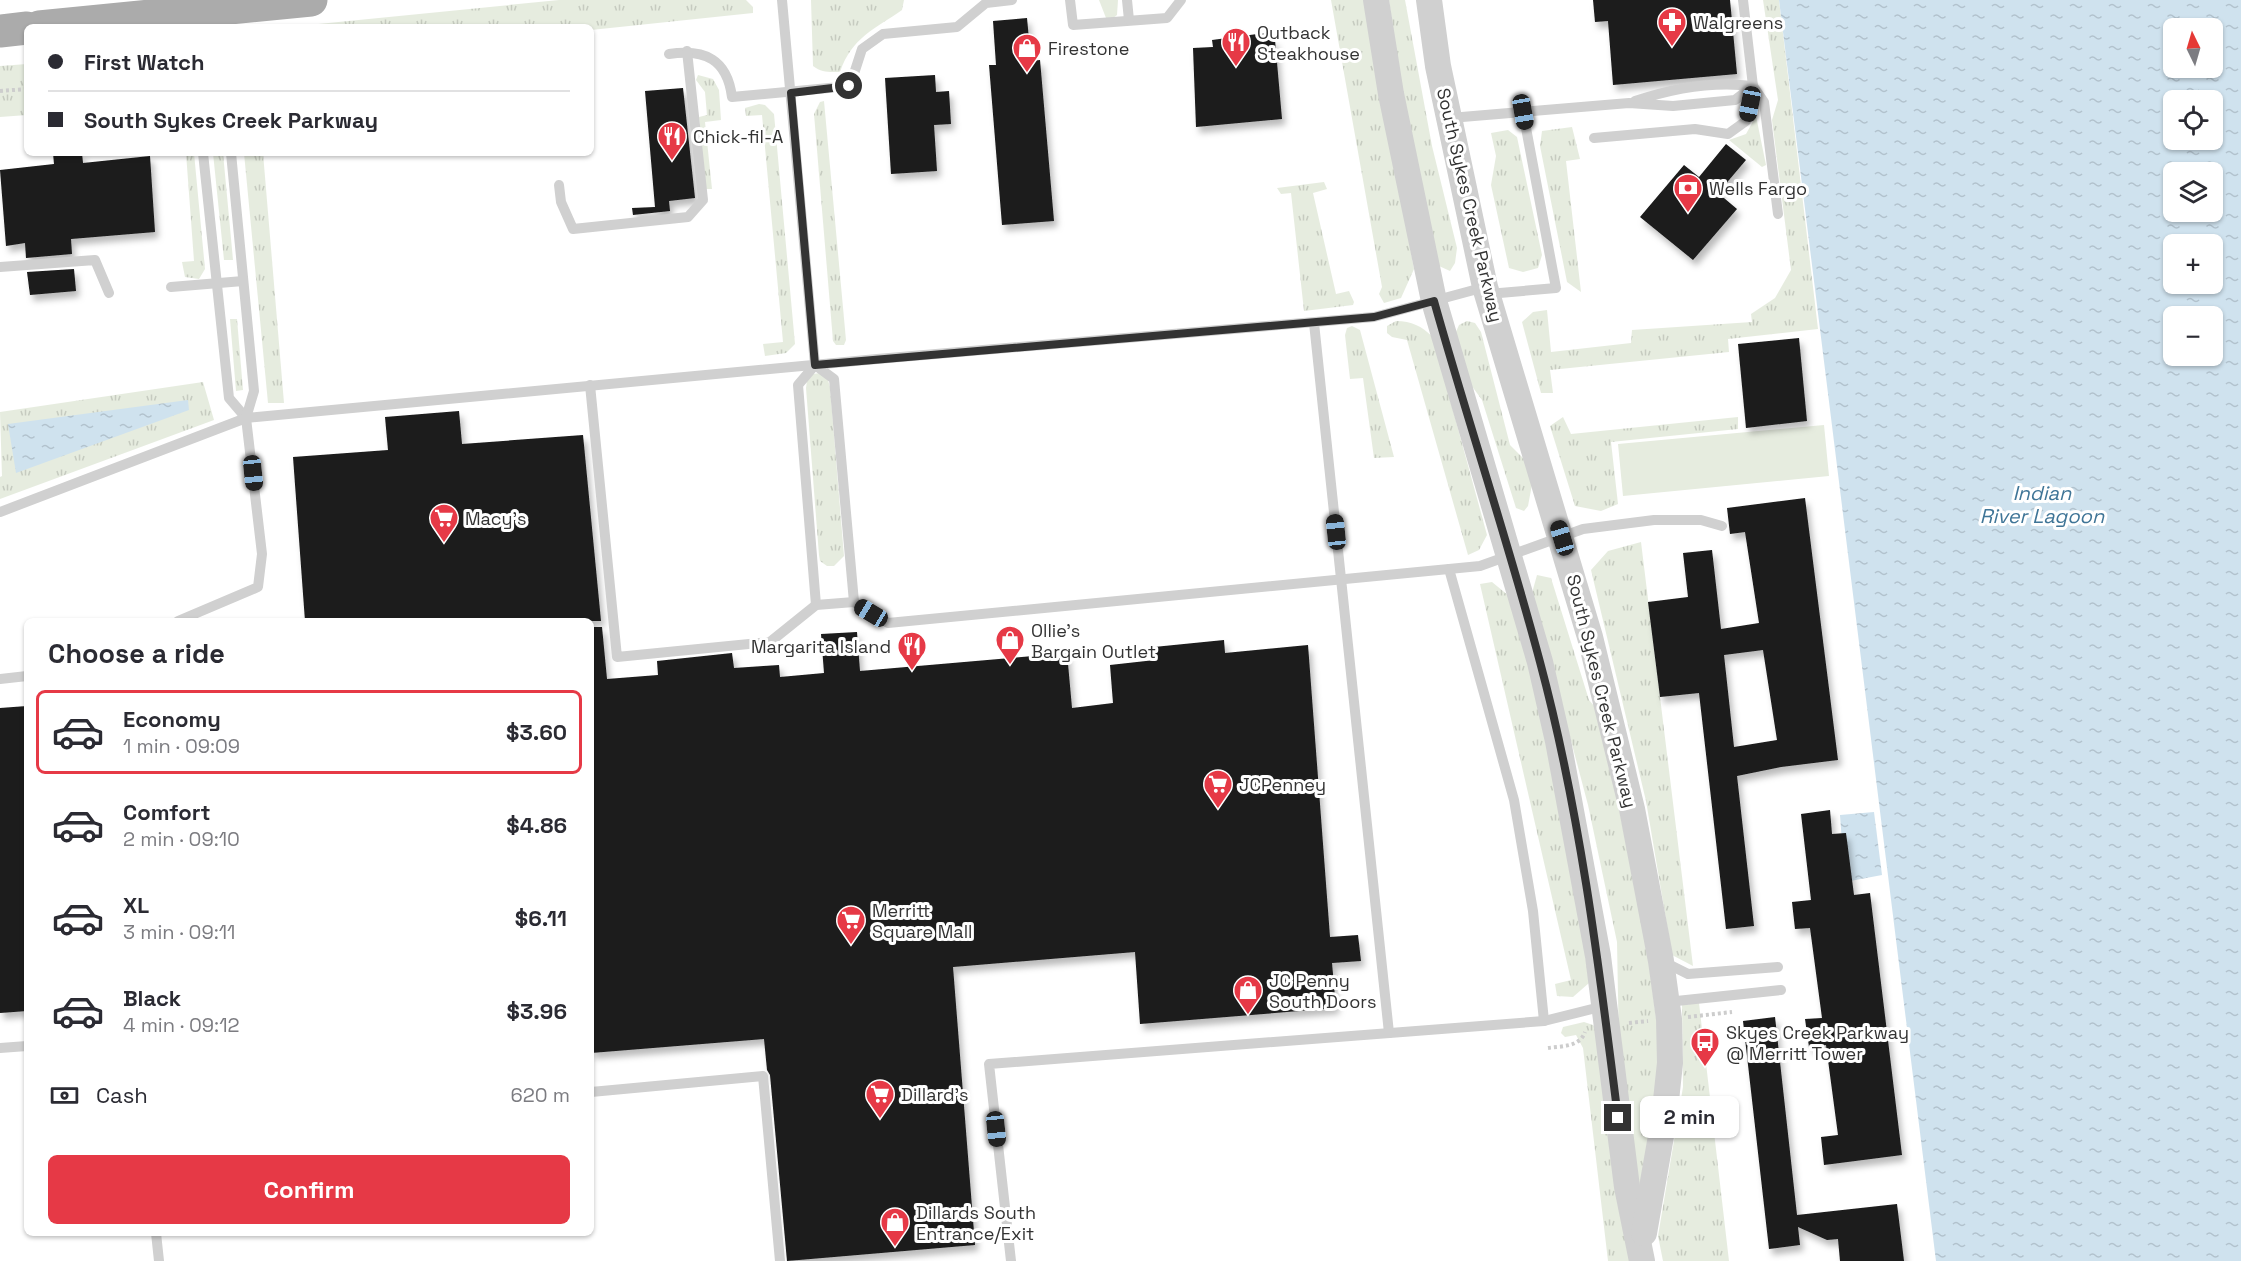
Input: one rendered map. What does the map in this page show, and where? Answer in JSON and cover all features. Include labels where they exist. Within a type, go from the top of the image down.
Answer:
[{"type":"main road","points":[[76,24],[200,14],[311,0]]},
{"type":"main road","points":[[0,31],[24,28]]},
{"type":"street","name":"South Sykes Creek Parkway","points":[[1376,0],[1394,105],[1434,301],[1540,662],[1558,741],[1598,956],[1628,1187],[1641,1256]]},
{"type":"street","name":"South Sykes Creek Parkway","points":[[1429,0],[1448,118],[1486,290],[1562,538],[1616,735],[1661,961],[1670,1063],[1664,1119],[1641,1256]]},
{"type":"lane","points":[[782,0],[815,365],[798,385],[816,605]]},
{"type":"lane","points":[[669,54],[687,51],[707,57],[719,65],[729,76],[732,97],[849,86],[862,49],[883,34],[957,27],[986,3],[1012,0]]},
{"type":"lane","points":[[1070,0],[1073,25],[1167,18],[1180,0]]},
{"type":"lane","points":[[1127,0],[1129,20]]},
{"type":"lane","points":[[1594,138],[1695,129],[1728,134],[1746,122],[1753,86],[1743,0]]},
{"type":"lane","points":[[559,185],[561,202],[573,229],[688,217],[703,200],[687,51]]},
{"type":"lane","points":[[1448,118],[1591,107],[1629,102],[1670,89],[1732,84],[1753,86]]},
{"type":"lane","points":[[1629,102],[1673,106],[1735,100],[1753,86]]},
{"type":"lane","points":[[1753,86],[1764,102],[1778,214]]},
{"type":"lane","points":[[0,512],[246,418],[815,365],[1314,323],[1374,317],[1486,290],[1556,288],[1523,112]]},
{"type":"lane","points":[[203,156],[229,398],[246,418]]},
{"type":"lane","points":[[185,618],[258,587],[262,554],[246,418],[254,392],[231,156]]},
{"type":"lane","points":[[0,267],[95,260],[109,293]]},
{"type":"lane","points":[[171,287],[243,280]]},
{"type":"lane","points":[[1314,323],[1389,1033]]},
{"type":"lane","points":[[815,365],[834,379],[854,602]]},
{"type":"lane","points":[[590,386],[617,657],[770,642],[816,605],[854,602],[888,623],[1480,566],[1583,529],[1667,519],[1701,520],[1722,526]]},
{"type":"lane","points":[[1449,569],[1514,800],[1533,911],[1544,1021]]},
{"type":"lane","points":[[0,679],[24,676]]},
{"type":"lane","points":[[1661,961],[1688,974],[1778,967]]},
{"type":"lane","points":[[1667,1010],[1781,990]]},
{"type":"lane","points":[[1011,1261],[989,1064],[1605,1016]]},
{"type":"lane","points":[[0,1048],[24,1046]]},
{"type":"lane","points":[[594,1092],[763,1076],[780,1261]]},
{"type":"lane","points":[[156,1236],[159,1261]]},
{"type":"path","points":[[0,92],[24,89]]},
{"type":"path","points":[[1548,1048],[1576,1044],[1582,1039],[1586,1029],[1605,1016],[1667,1010],[1732,1012]]},
{"type":"green space","points":[[559,0],[746,0],[753,7],[753,13],[594,30],[594,24],[318,24]]},
{"type":"green space","points":[[811,0],[904,0],[902,10],[858,42],[845,60],[840,72],[832,72],[813,66]]},
{"type":"green space","points":[[1099,0],[1118,0],[1117,15],[1112,19],[1106,18]]},
{"type":"green space","points":[[1331,0],[1365,0],[1414,269],[1401,298],[1384,303],[1379,294],[1382,287]]},
{"type":"green space","points":[[1389,0],[1405,0],[1432,146],[1457,248],[1455,263],[1450,271],[1439,266],[1404,107]]},
{"type":"green space","points":[[1763,0],[1779,0],[1818,329],[1728,339],[1729,352],[1550,370],[1553,393],[1541,393],[1522,322],[1533,312],[1547,310],[1551,352],[1631,343],[1632,330],[1752,322],[1751,314],[1775,298],[1791,270],[1772,120],[1778,100]]},
{"type":"green space","points":[[24,64],[24,115],[0,117],[0,66]]},
{"type":"green space","points":[[698,75],[713,79],[719,90],[721,120],[705,122],[712,189],[705,189],[699,117],[707,115],[705,92],[696,80]]},
{"type":"green space","points":[[824,101],[846,340],[844,345],[836,345],[833,341],[814,114],[820,102]]},
{"type":"green space","points":[[759,104],[765,105],[774,114],[795,344],[786,353],[765,356],[763,344],[783,342],[762,115],[746,116],[745,108]]},
{"type":"green space","points":[[1756,116],[1766,165],[1762,167],[1729,140],[1746,134]]},
{"type":"green space","points":[[1572,127],[1580,159],[1566,161],[1581,292],[1567,282],[1540,146],[1542,131]]},
{"type":"green space","points":[[1508,130],[1517,137],[1542,255],[1538,268],[1523,272],[1509,268],[1491,185],[1496,156],[1491,133]]},
{"type":"green space","points":[[186,156],[194,156],[205,269],[199,279],[185,277],[182,262],[194,261]]},
{"type":"green space","points":[[213,156],[223,156],[233,260],[224,260]]},
{"type":"green space","points":[[244,156],[263,156],[284,403],[268,403]]},
{"type":"green space","points":[[1324,182],[1327,189],[1313,193],[1336,294],[1349,291],[1354,302],[1353,305],[1304,311],[1291,193],[1281,194],[1277,188]]},
{"type":"green space","points":[[230,319],[237,319],[243,390],[236,391]]},
{"type":"green space","points":[[1396,321],[1416,325],[1433,337],[1487,535],[1479,550],[1468,555],[1407,340],[1392,337],[1387,333],[1387,326]]},
{"type":"green space","points":[[1467,321],[1475,323],[1481,332],[1510,445],[1525,460],[1533,479],[1528,506],[1524,511],[1516,508],[1482,400],[1466,378],[1455,334],[1459,325]]},
{"type":"green space","points":[[1352,326],[1360,330],[1394,457],[1374,458],[1363,378],[1350,379],[1345,335],[1347,328]]},
{"type":"green space","points":[[820,373],[827,377],[830,387],[844,556],[834,566],[827,566],[820,561],[819,555],[806,388],[807,381],[813,374]]},
{"type":"green space","points":[[203,382],[214,420],[0,499],[0,477],[2,476],[0,412]]},
{"type":"green space","points":[[1563,417],[1571,434],[1738,417],[1738,429],[1611,442],[1618,504],[1601,511],[1575,506],[1550,426]]},
{"type":"green space","points":[[1824,425],[1829,476],[1623,496],[1618,444]]},
{"type":"green space","points":[[1641,542],[1693,966],[1672,955],[1646,801],[1591,570],[1608,551]]},
{"type":"green space","points":[[1537,575],[1551,578],[1589,700],[1600,713],[1647,948],[1659,1041],[1654,1121],[1638,1200],[1619,1047],[1617,942],[1588,805],[1532,593]]},
{"type":"green space","points":[[1492,582],[1509,596],[1534,676],[1566,813],[1589,983],[1573,997],[1557,996],[1555,984],[1571,980],[1480,584]]},
{"type":"green space","points":[[1699,1003],[1729,1261],[1663,1261],[1658,1236],[1683,1087],[1682,1005]]},
{"type":"green space","points":[[1584,1022],[1593,1025],[1602,1035],[1632,1261],[1608,1261],[1583,1048],[1576,1035],[1565,1037],[1561,1033],[1563,1027]]},
{"type":"water","name":"Indian River Lagoon","points":[[1779,0],[2241,0],[2241,1261],[1936,1261]]},
{"type":"water","points":[[188,400],[189,410],[16,473],[8,424]]},
{"type":"water","points":[[1874,812],[1882,875],[1845,882],[1840,815]]},
{"type":"building","name":"Walgreens","points":[[1593,0],[1730,0],[1737,74],[1613,85],[1608,21],[1595,22]]},
{"type":"building","points":[[1027,18],[1031,61],[1040,60],[1054,221],[1002,225],[989,65],[996,65],[993,21]]},
{"type":"building","name":"Outback Steakhouse","points":[[1265,33],[1266,40],[1275,40],[1282,119],[1196,127],[1193,48],[1213,47],[1212,40]]},
{"type":"building","points":[[935,75],[936,92],[949,91],[951,124],[934,125],[937,171],[891,174],[885,78]]},
{"type":"building","name":"Chick-fil-A","points":[[683,88],[695,198],[669,201],[670,211],[633,215],[632,208],[655,207],[645,91]]},
{"type":"building","name":"Wells Fargo","points":[[1726,144],[1746,160],[1718,193],[1737,209],[1693,260],[1640,217],[1684,165],[1699,177]]},
{"type":"building","points":[[53,156],[82,156],[83,163],[150,156],[155,232],[71,239],[72,254],[26,258],[25,243],[6,246],[0,170],[54,164]]},
{"type":"building","points":[[74,269],[76,291],[30,295],[27,272]]},
{"type":"building","points":[[1799,338],[1807,421],[1746,428],[1738,344]]},
{"type":"building","points":[[459,411],[462,444],[583,435],[601,621],[594,621],[594,618],[305,618],[293,457],[388,450],[385,417]]},
{"type":"building","points":[[1805,498],[1838,760],[1781,767],[1737,776],[1754,926],[1726,929],[1699,693],[1660,697],[1648,602],[1688,597],[1683,553],[1712,550],[1721,629],[1759,623],[1745,532],[1730,534],[1727,508]],"holes":[[[1763,650],[1777,740],[1734,747],[1724,655]]]},
{"type":"building","name":"Merritt Square Mall","points":[[594,627],[602,627],[607,679],[658,675],[657,661],[732,653],[734,668],[779,665],[780,677],[824,673],[821,634],[857,632],[860,671],[1067,653],[1072,708],[1113,703],[1110,665],[1155,660],[1154,647],[1224,640],[1225,653],[1308,645],[1330,937],[1358,935],[1361,961],[1332,963],[1336,1008],[1140,1024],[1135,952],[953,967],[975,1245],[787,1261],[770,1075],[767,1070],[764,1039],[594,1053]]},
{"type":"building","points":[[24,706],[24,1011],[0,1013],[0,708]]},
{"type":"building","points":[[1830,810],[1832,834],[1846,833],[1854,895],[1870,893],[1902,1155],[1824,1165],[1821,1137],[1838,1135],[1826,1045],[1809,1047],[1805,1019],[1822,1018],[1810,928],[1795,929],[1792,902],[1811,900],[1801,814]]},
{"type":"building","points":[[1775,1017],[1797,1215],[1897,1204],[1904,1261],[1840,1261],[1838,1239],[1827,1240],[1798,1227],[1800,1245],[1769,1249],[1743,1021]]},
{"type":"place","name":"Walgreens","points":[[1672,48]]},
{"type":"place","name":"Outback Steakhouse","points":[[1236,68]]},
{"type":"place","name":"Firestone","points":[[1027,74]]},
{"type":"place","name":"Chick-fil-A","points":[[672,162]]},
{"type":"place","name":"Wells Fargo","points":[[1688,214]]},
{"type":"place","name":"Macy's","points":[[444,544]]},
{"type":"place","name":"Ollie's Bargain Outlet","points":[[1010,666]]},
{"type":"place","name":"Margarita Island","points":[[912,672]]},
{"type":"place","name":"JCPenney","points":[[1218,810]]},
{"type":"place","name":"Merritt Square Mall","points":[[851,946]]},
{"type":"place","name":"JC Penny South Doors","points":[[1248,1016]]},
{"type":"place","name":"Skyes Creek Parkway @ Merritt Tower","points":[[1705,1068]]},
{"type":"place","name":"Dillard's","points":[[880,1120]]},
{"type":"place","name":"Dillards South Entrance/Exit","points":[[895,1248]]},
{"type":"route","points":[[849,86],[791,93],[815,365],[1374,317],[1434,301],[1540,662],[1558,741],[1598,956],[1618,1118]]}]
